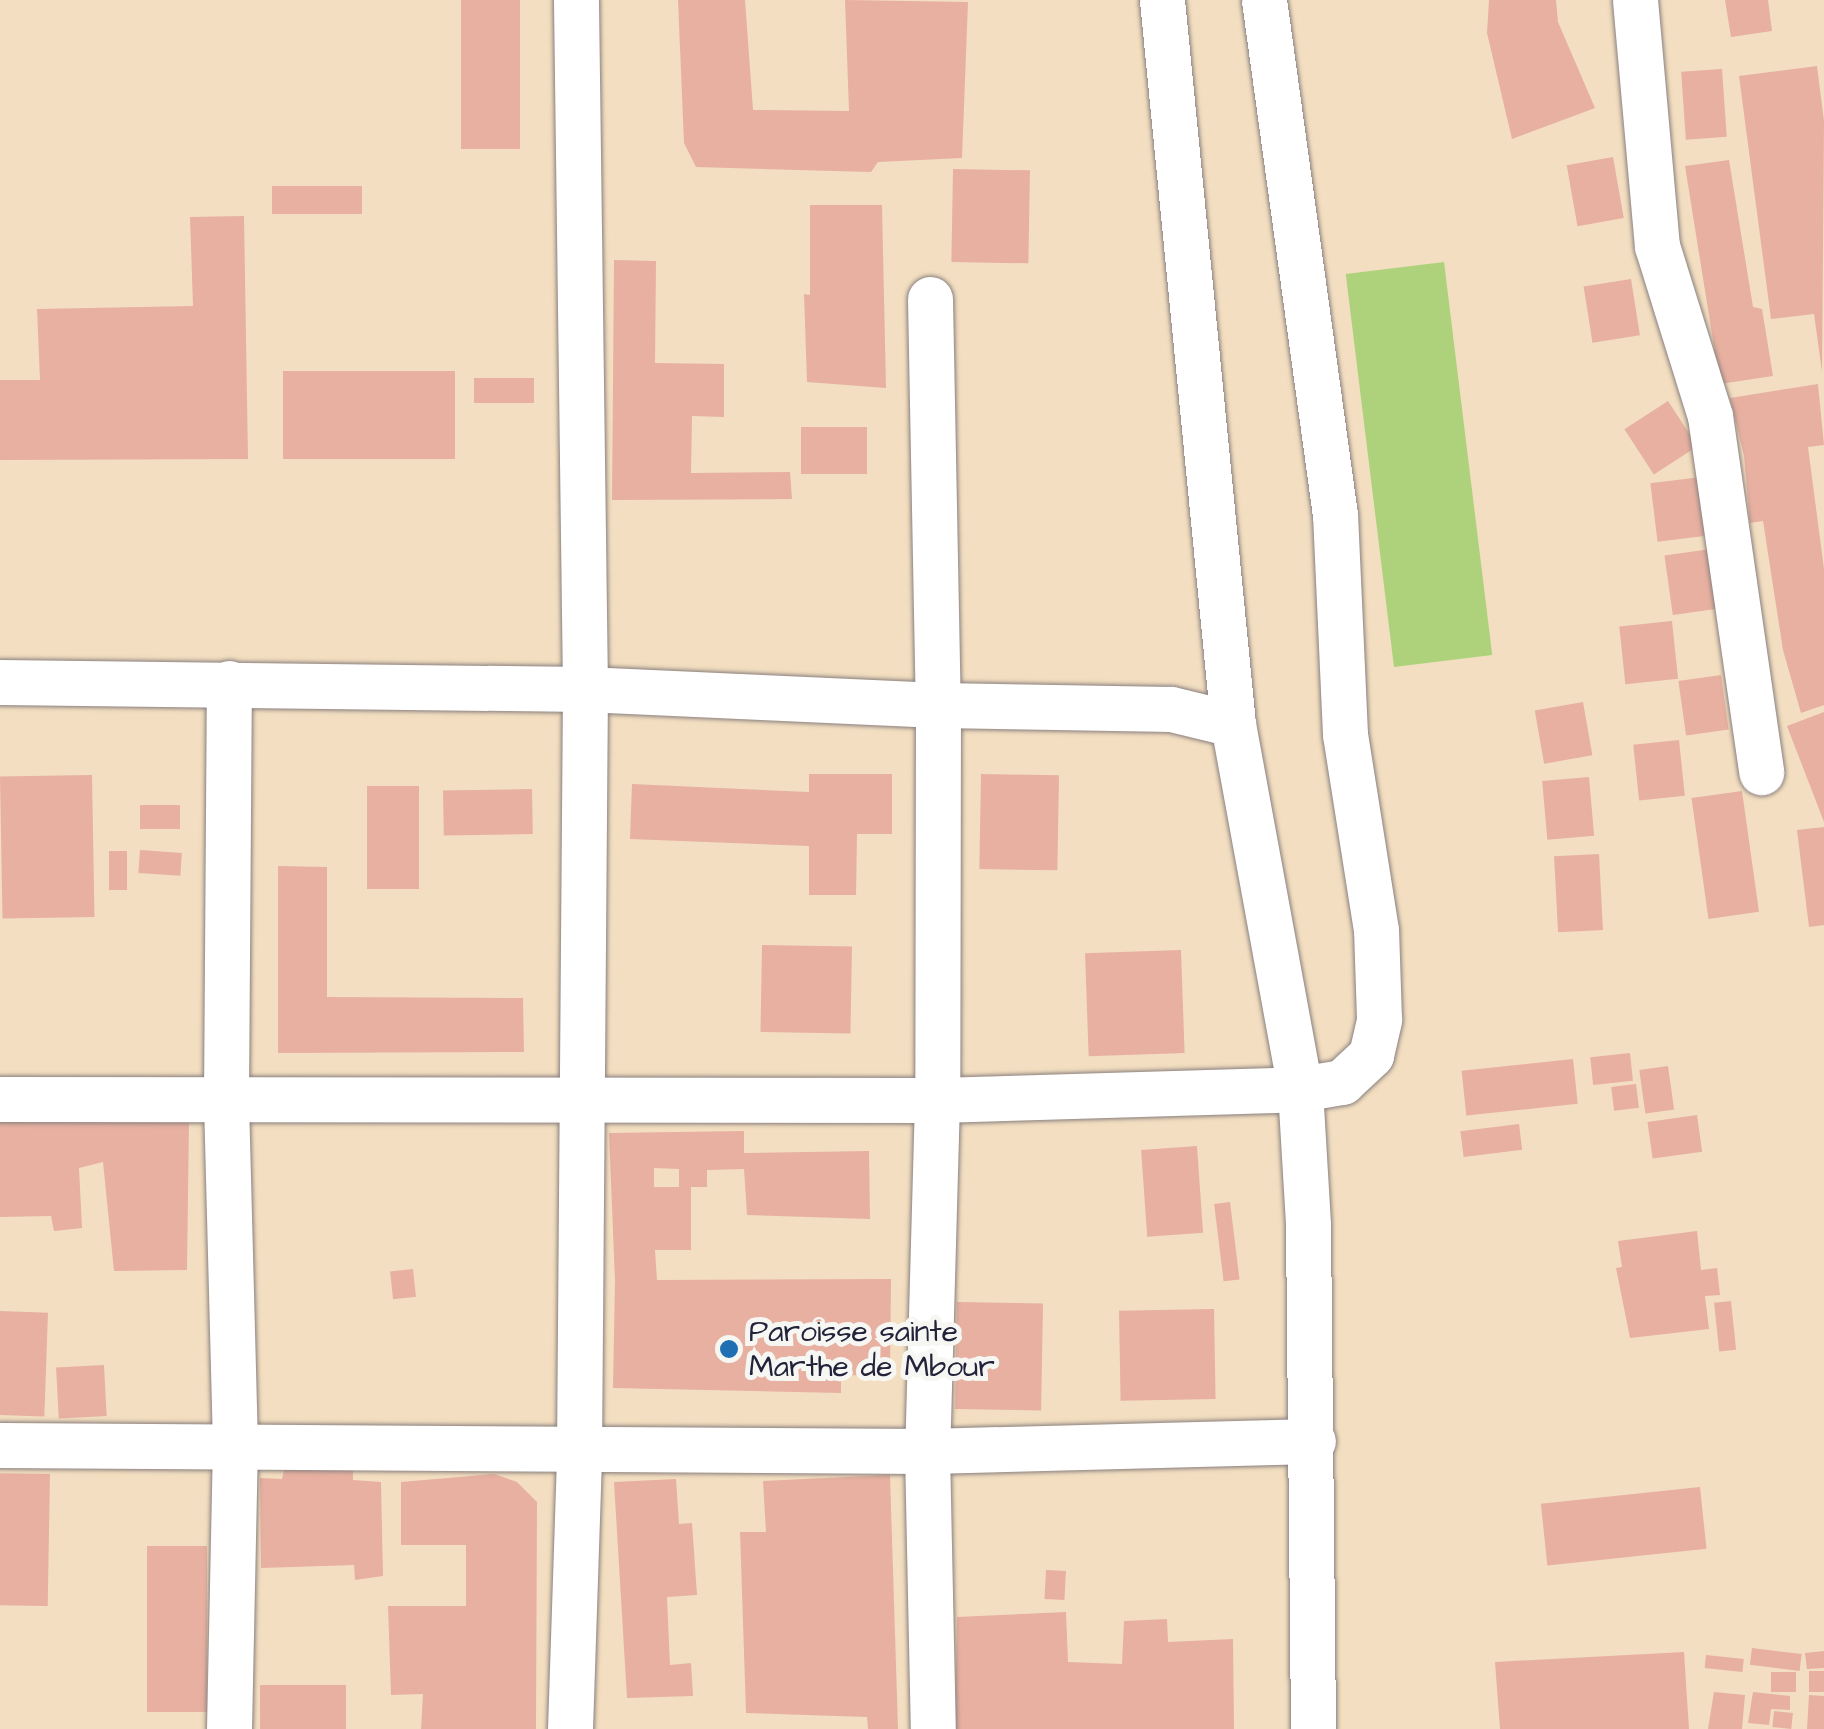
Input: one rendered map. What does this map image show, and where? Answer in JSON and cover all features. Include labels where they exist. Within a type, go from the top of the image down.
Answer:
[{"type":"street","points":[[570,1729],[580,1452],[579,1101],[586,688],[576,0]]},
{"type":"street","points":[[1162,0],[1233,724],[1300,1089],[1312,1441],[1313,1729]]},
{"type":"street","points":[[0,1099],[937,1100],[1300,1089],[1342,1082],[1371,1055],[1379,1019],[1376,930],[1345,734],[1335,514],[1264,0]]},
{"type":"street","points":[[1635,0],[1657,246],[1710,416],[1761,772]]},
{"type":"street","points":[[930,299],[938,705],[937,1100],[927,1451],[933,1729]]},
{"type":"street","points":[[0,682],[586,688],[938,705],[1171,709],[1233,724]]},
{"type":"street","points":[[229,683],[226,1100],[234,1445],[229,1729]]},
{"type":"street","points":[[0,1445],[580,1452],[927,1451],[1312,1441]]},
{"type":"green space","points":[[1444,262],[1492,655],[1394,667],[1346,274]]},
{"type":"building","points":[[461,0],[520,0],[520,149],[461,149]]},
{"type":"building","points":[[678,0],[745,0],[753,110],[849,111],[845,0],[968,2],[962,158],[878,162],[871,172],[696,167],[684,143]]},
{"type":"building","points":[[1489,0],[1556,0],[1558,22],[1595,108],[1512,139],[1487,33]]},
{"type":"building","points":[[1725,0],[1768,0],[1772,31],[1731,37]]},
{"type":"building","points":[[1817,66],[1824,121],[1822,372],[1814,314],[1771,319],[1739,76]]},
{"type":"building","points":[[1722,69],[1727,137],[1686,140],[1681,72]]},
{"type":"building","points":[[1613,157],[1624,218],[1577,226],[1567,165]]},
{"type":"building","points":[[1729,160],[1753,307],[1762,309],[1773,376],[1720,384],[1685,166]]},
{"type":"building","points":[[953,169],[1030,170],[1028,263],[951,262]]},
{"type":"building","points":[[272,186],[362,186],[362,214],[272,214]]},
{"type":"building","points":[[810,205],[882,205],[886,388],[807,382],[804,294],[810,295]]},
{"type":"building","points":[[244,216],[248,459],[0,460],[0,380],[40,380],[37,309],[193,306],[190,217]]},
{"type":"building","points":[[614,260],[656,261],[655,363],[724,364],[724,417],[692,416],[691,473],[790,472],[792,499],[612,500]]},
{"type":"building","points":[[1631,279],[1640,335],[1593,343],[1584,287]]},
{"type":"building","points":[[283,371],[455,371],[455,459],[283,459]]},
{"type":"building","points":[[474,378],[534,378],[534,403],[474,403]]},
{"type":"building","points":[[1818,384],[1824,445],[1808,447],[1824,569],[1824,705],[1801,713],[1783,650],[1763,521],[1750,523],[1744,456],[1730,398]]},
{"type":"building","points":[[1668,401],[1697,446],[1654,475],[1624,429]]},
{"type":"building","points":[[801,427],[867,427],[867,474],[801,474]]},
{"type":"building","points":[[1701,477],[1708,536],[1658,542],[1650,483]]},
{"type":"building","points":[[1711,549],[1719,608],[1673,615],[1664,556]]},
{"type":"building","points":[[1672,621],[1678,679],[1625,684],[1619,627]]},
{"type":"building","points":[[1721,675],[1729,729],[1686,735],[1678,681]]},
{"type":"building","points":[[1583,702],[1592,755],[1544,764],[1535,711]]},
{"type":"building","points":[[1824,712],[1824,822],[1787,726]]},
{"type":"building","points":[[1679,740],[1685,796],[1639,801],[1633,745]]},
{"type":"building","points":[[809,774],[892,774],[892,834],[857,834],[856,895],[809,895],[809,846],[630,839],[632,784],[809,792]]},
{"type":"building","points":[[981,774],[1059,775],[1057,870],[979,869]]},
{"type":"building","points":[[92,775],[94,917],[2,919],[0,777]]},
{"type":"building","points":[[1589,777],[1594,836],[1547,840],[1542,781]]},
{"type":"building","points":[[367,786],[419,786],[419,889],[367,889]]},
{"type":"building","points":[[532,789],[533,834],[444,836],[443,791]]},
{"type":"building","points":[[1742,791],[1759,912],[1708,919],[1691,798]]},
{"type":"building","points":[[140,805],[180,805],[180,829],[140,829]]},
{"type":"building","points":[[1824,827],[1824,925],[1809,927],[1797,830]]},
{"type":"building","points":[[140,850],[182,853],[180,876],[138,873]]},
{"type":"building","points":[[109,851],[127,851],[127,890],[109,890]]},
{"type":"building","points":[[1599,854],[1603,930],[1558,932],[1554,856]]},
{"type":"building","points":[[278,866],[327,867],[327,997],[523,998],[524,1052],[278,1053]]},
{"type":"building","points":[[762,945],[852,947],[850,1034],[760,1032]]},
{"type":"building","points":[[1181,950],[1185,1053],[1089,1056],[1085,953]]},
{"type":"building","points":[[1630,1053],[1633,1081],[1593,1085],[1590,1057]]},
{"type":"building","points":[[1573,1059],[1578,1104],[1466,1115],[1462,1071]]},
{"type":"building","points":[[1668,1066],[1674,1110],[1645,1114],[1639,1070]]},
{"type":"building","points":[[1636,1084],[1639,1108],[1614,1111],[1611,1087]]},
{"type":"building","points":[[1697,1115],[1702,1152],[1653,1159],[1647,1122]]},
{"type":"building","points":[[0,1121],[189,1121],[187,1270],[114,1271],[103,1162],[79,1168],[82,1228],[54,1231],[51,1216],[0,1217]]},
{"type":"building","points":[[1519,1124],[1522,1150],[1464,1157],[1460,1131]]},
{"type":"building","points":[[744,1131],[744,1153],[869,1151],[870,1219],[747,1215],[744,1169],[707,1170],[707,1187],[691,1187],[691,1250],[655,1250],[657,1280],[891,1279],[890,1376],[841,1375],[841,1393],[613,1388],[615,1281],[609,1133]],"holes":[[[654,1168],[679,1169],[679,1187],[654,1187]]]},
{"type":"building","points":[[1197,1146],[1203,1233],[1147,1237],[1141,1150]]},
{"type":"building","points":[[1230,1202],[1240,1279],[1224,1281],[1214,1204]]},
{"type":"building","points":[[1697,1231],[1701,1270],[1717,1268],[1720,1295],[1705,1296],[1709,1329],[1630,1338],[1616,1268],[1622,1267],[1618,1241]]},
{"type":"building","points":[[413,1269],[416,1297],[393,1299],[390,1271]]},
{"type":"building","points":[[1731,1301],[1736,1350],[1719,1352],[1714,1303]]},
{"type":"building","points":[[957,1302],[1043,1304],[1041,1410],[955,1409]]},
{"type":"building","points":[[1214,1309],[1216,1399],[1121,1401],[1119,1311]]},
{"type":"building","points":[[0,1311],[48,1313],[44,1417],[0,1415]]},
{"type":"building","points":[[104,1365],[107,1416],[59,1418],[56,1368]]},
{"type":"building","points":[[353,1465],[353,1480],[381,1482],[383,1576],[355,1580],[354,1565],[261,1568],[260,1478],[282,1479],[285,1466]]},
{"type":"building","points":[[0,1473],[50,1474],[48,1606],[0,1605]]},
{"type":"building","points":[[494,1474],[517,1482],[537,1502],[536,1729],[421,1729],[423,1694],[391,1695],[388,1606],[466,1606],[466,1545],[401,1545],[401,1482]]},
{"type":"building","points":[[890,1475],[898,1729],[868,1729],[867,1717],[746,1713],[740,1532],[766,1532],[763,1481]]},
{"type":"building","points":[[676,1479],[679,1524],[692,1523],[697,1595],[667,1597],[670,1665],[691,1663],[693,1696],[627,1698],[614,1482]]},
{"type":"building","points":[[1700,1487],[1706,1549],[1547,1565],[1541,1504]]},
{"type":"building","points":[[147,1546],[207,1546],[207,1712],[147,1712]]},
{"type":"building","points":[[1046,1570],[1066,1571],[1064,1600],[1044,1599]]},
{"type":"building","points":[[1066,1612],[1068,1662],[1122,1664],[1124,1621],[1167,1619],[1168,1642],[1233,1639],[1234,1729],[955,1729],[957,1617]]},
{"type":"building","points":[[1752,1648],[1802,1654],[1800,1671],[1750,1665]]},
{"type":"building","points":[[1824,1651],[1824,1668],[1807,1669],[1805,1653]]},
{"type":"building","points":[[1684,1652],[1689,1729],[1500,1729],[1495,1662]]},
{"type":"building","points":[[1706,1655],[1744,1659],[1742,1672],[1705,1668]]},
{"type":"building","points":[[1809,1671],[1824,1671],[1824,1692],[1809,1692]]},
{"type":"building","points":[[1771,1672],[1796,1672],[1796,1692],[1771,1692]]},
{"type":"building","points":[[260,1685],[346,1685],[346,1729],[260,1729]]},
{"type":"building","points":[[1714,1692],[1745,1695],[1742,1729],[1708,1729]]},
{"type":"building","points":[[1753,1692],[1790,1696],[1790,1710],[1771,1709],[1769,1725],[1748,1723]]},
{"type":"building","points":[[1809,1695],[1824,1696],[1824,1729],[1807,1729]]},
{"type":"building","points":[[1774,1711],[1793,1713],[1791,1729],[1772,1727]]},
{"type":"place","name":"Paroisse sainte Marthe de Mbour","points":[[729,1349]]}]
